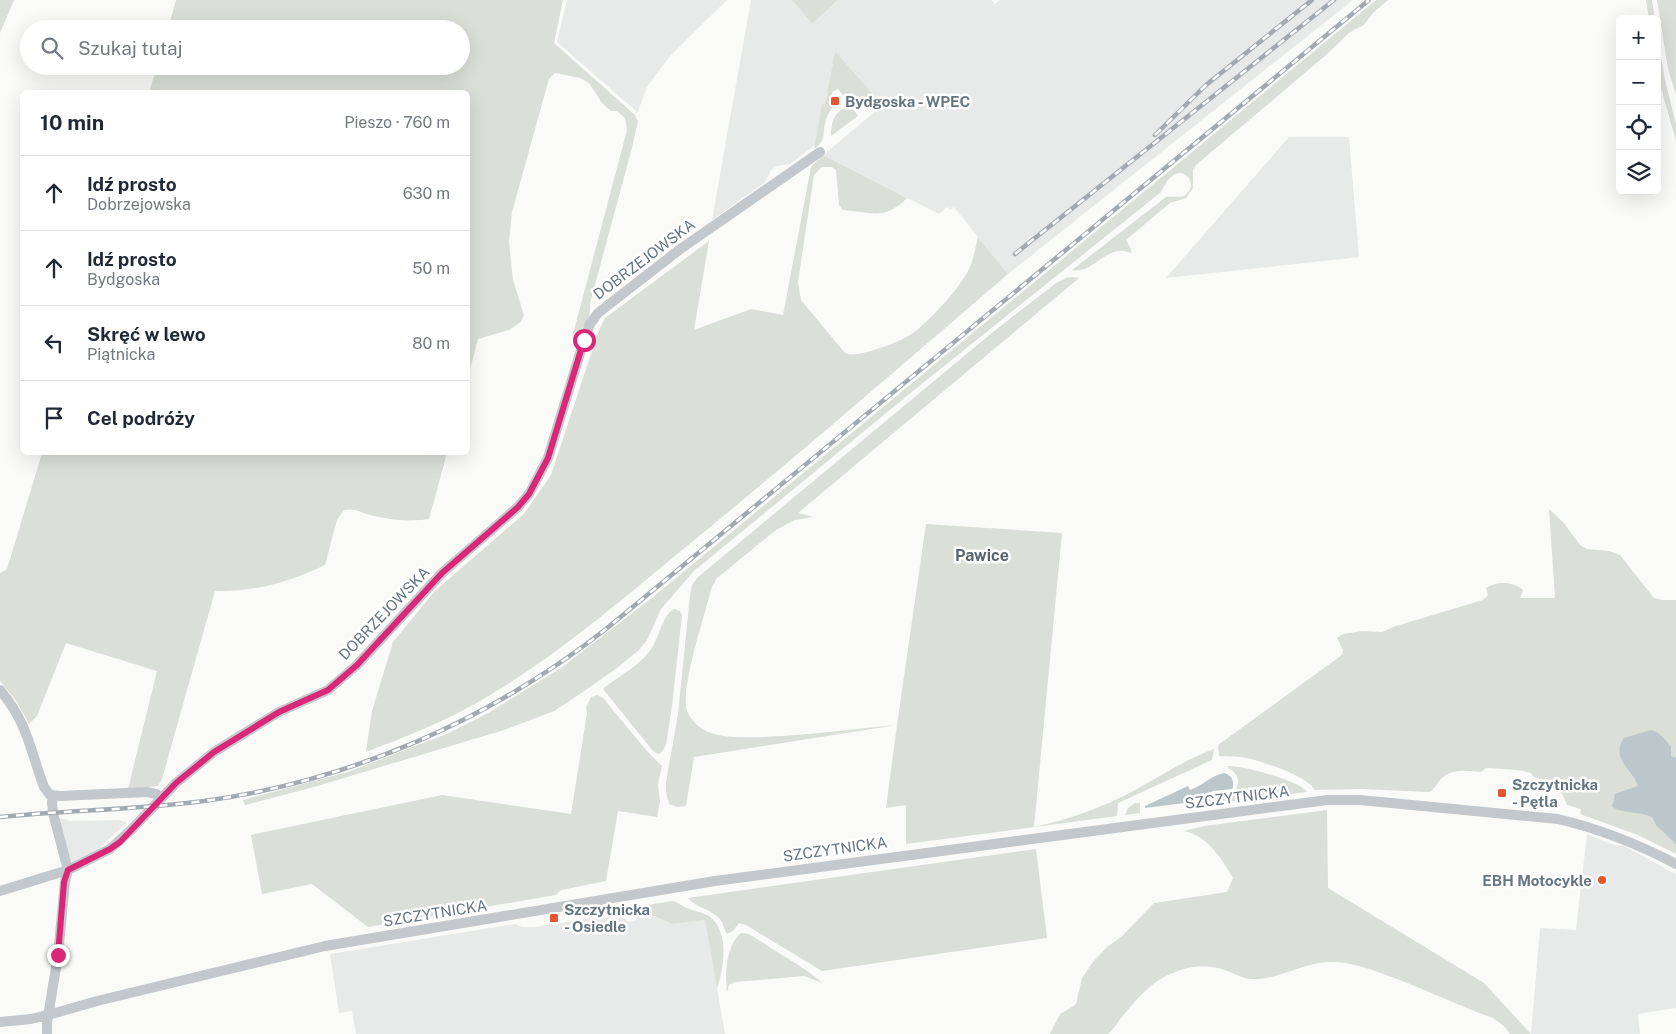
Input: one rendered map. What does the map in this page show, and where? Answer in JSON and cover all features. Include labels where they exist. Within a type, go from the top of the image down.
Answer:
[{"type":"street","name":"DOBRZEJOWSKA","points":[[0,891],[68,870],[110,849],[120,842],[176,783],[214,752],[279,712],[328,690],[357,665],[442,573],[518,507],[529,494],[548,458],[584,340],[590,324],[598,313],[679,250],[820,152]]},
{"type":"street","points":[[0,690],[26,730],[44,788],[47,792],[54,796],[147,792],[162,798]]},
{"type":"street","points":[[47,1034],[48,1015],[58,955],[64,882],[68,870],[52,812],[54,796]]},
{"type":"street","name":"SZCZYTNICKA","points":[[0,1022],[31,1019],[48,1015],[291,953],[715,881],[1327,800],[1360,800],[1558,819],[1624,839],[1676,864]]},
{"type":"shaded area","points":[[0,0],[14,0],[0,33]]},
{"type":"shaded area","points":[[176,0],[563,0],[554,43],[635,115],[638,121],[590,303],[587,322],[573,334],[627,130],[625,118],[617,111],[611,111],[602,103],[589,83],[580,78],[555,73],[549,79],[512,212],[509,242],[513,280],[524,315],[521,322],[509,330],[478,339],[470,369],[470,90],[150,90],[154,75],[470,75],[470,20],[170,20]]},
{"type":"shaded area","points":[[567,0],[727,0],[672,54],[660,69],[647,87],[637,114],[635,110],[557,42]]},
{"type":"shaded area","points":[[751,0],[792,0],[812,24],[838,0],[992,0],[995,4],[1000,0],[1353,0],[1008,274],[954,207],[950,210],[947,207],[939,214],[823,155],[877,110],[870,102],[874,98],[835,51],[825,106],[822,104],[815,145],[790,164],[777,166],[771,170],[765,182],[712,220]]},
{"type":"shaded area","points":[[792,0],[838,0],[812,24]]},
{"type":"shaded area","points":[[1376,0],[1388,0],[1373,13],[1364,25],[1350,32],[1326,55],[1196,165],[1193,170],[1193,188],[1186,198],[1170,203],[1126,240],[1131,253],[1115,252],[1087,268],[1072,270],[1166,197],[1185,195],[1190,190],[1191,184],[1186,175],[1181,173],[1174,174],[1161,192],[913,391],[694,571],[661,609],[647,640],[639,650],[617,668],[554,711],[504,730],[314,787],[245,805],[243,800],[348,772],[449,733],[490,712],[561,668],[653,597]]},
{"type":"shaded area","points":[[1646,0],[1652,0],[1654,15],[1648,15]]},
{"type":"shaded area","points":[[1657,0],[1676,0],[1676,95],[1668,69],[1661,15],[1659,15]]},
{"type":"shaded area","points":[[835,51],[875,97],[870,102],[873,106],[870,108],[857,99],[845,98],[838,89],[833,91],[831,96],[835,103],[825,122],[823,139],[814,149],[822,104],[825,105]]},
{"type":"shaded area","points":[[1661,56],[1676,124],[1676,141],[1661,88]]},
{"type":"shaded area","points":[[848,107],[853,109],[858,116],[831,136],[834,118],[839,111]]},
{"type":"shaded area","points":[[1289,137],[1349,137],[1359,257],[1166,278]]},
{"type":"shaded area","points":[[823,155],[907,198],[891,210],[884,212],[870,213],[843,210],[839,205],[836,170],[832,167],[822,167],[814,175],[798,282],[801,300],[845,353],[858,354],[886,346],[910,335],[925,323],[949,298],[967,273],[978,237],[1008,274],[747,497],[569,641],[511,682],[466,709],[424,729],[366,752],[372,711],[393,642],[435,591],[524,514],[551,475],[599,330],[605,318],[709,241],[694,330],[751,309],[783,315],[811,167]]},
{"type":"shaded area","points":[[1066,278],[1079,278],[798,513],[814,517],[795,520],[776,530],[717,578],[711,589],[694,651],[686,700],[688,714],[702,729],[722,736],[765,737],[897,725],[694,757],[686,806],[678,807],[669,804],[666,782],[678,714],[692,585],[698,577],[993,332],[1056,283]]},
{"type":"shaded area","points":[[41,455],[446,455],[429,519],[392,519],[354,510],[344,510],[337,520],[325,565],[272,585],[244,590],[215,591],[162,779],[158,786],[128,789],[157,671],[66,643],[37,716],[29,724],[17,702],[0,681],[0,573],[7,569]]},
{"type":"shaded area","points":[[1549,509],[1563,522],[1580,545],[1587,549],[1609,551],[1620,555],[1654,598],[1676,600],[1676,854],[1638,835],[1580,814],[1581,809],[1567,805],[1559,790],[1547,782],[1536,778],[1531,773],[1486,768],[1481,772],[1456,771],[1442,778],[1429,792],[1361,789],[1315,790],[1303,780],[1274,766],[1247,758],[1219,756],[1218,745],[1342,655],[1343,650],[1337,638],[1343,634],[1362,631],[1382,632],[1483,600],[1488,595],[1486,588],[1500,583],[1515,585],[1523,590],[1520,598],[1555,598]]},
{"type":"shaded area","points":[[926,524],[1062,533],[1034,827],[1073,817],[1111,802],[1214,749],[1212,760],[1118,803],[1117,816],[906,844],[906,805],[886,808]]},
{"type":"shaded area","points":[[674,609],[680,611],[682,615],[672,706],[666,745],[661,753],[658,754],[653,751],[603,689],[635,666],[646,655],[654,645],[666,616]]},
{"type":"shaded area","points":[[597,695],[603,698],[646,750],[662,766],[658,784],[660,802],[657,817],[618,811],[606,881],[561,890],[556,895],[368,927],[312,884],[262,894],[251,835],[442,795],[571,814],[587,713],[586,707],[591,697]]},
{"type":"shaded area","points":[[1651,730],[1658,733],[1671,747],[1671,756],[1676,758],[1676,844],[1656,825],[1652,817],[1612,807],[1615,794],[1638,786],[1621,758],[1619,752],[1620,745],[1624,738]]},
{"type":"shaded area","points":[[1228,766],[1270,774],[1294,783],[1307,792],[1191,807],[1210,796],[1234,792],[1238,782],[1236,775]]},
{"type":"shaded area","points":[[1224,773],[1232,778],[1232,789],[1213,791],[1185,803],[1145,808],[1145,806],[1188,786],[1190,790]]},
{"type":"shaded area","points":[[1135,803],[1140,803],[1140,813],[1125,815],[1128,808]]},
{"type":"shaded area","points":[[1327,810],[1328,888],[1484,983],[1531,1034],[1510,1034],[1505,1027],[1493,1018],[1466,1007],[1377,972],[1345,963],[1332,962],[1311,965],[1260,979],[1241,977],[1217,968],[1202,966],[1188,968],[1166,976],[1148,989],[1108,1034],[1050,1034],[1060,1014],[1076,1004],[1082,978],[1093,962],[1154,903],[1227,892],[1233,878],[1224,863],[1200,837],[1184,831],[1204,826]]},
{"type":"shaded area","points":[[60,818],[71,821],[120,820],[127,823],[94,852],[72,862],[70,861],[59,827]]},
{"type":"shaded area","points":[[1587,834],[1611,844],[1624,846],[1676,874],[1676,1008],[1638,1014],[1640,1034],[1531,1034],[1540,928],[1576,930]]},
{"type":"shaded area","points":[[1036,849],[1047,938],[822,971],[746,925],[739,923],[733,931],[727,934],[721,921],[716,916],[688,898]]},
{"type":"shaded area","points":[[673,901],[709,916],[716,923],[720,931],[724,950],[722,971],[717,989],[705,920],[672,924],[634,907]]},
{"type":"shaded area","points":[[634,907],[672,924],[705,920],[725,1034],[356,1034],[352,1011],[339,1013],[330,954],[515,924],[522,927],[535,927],[599,917],[626,918],[627,922],[636,920]]},
{"type":"shaded area","points":[[741,933],[749,934],[823,983],[804,976],[735,982],[729,985],[727,992],[726,977],[729,952],[736,938]]},
{"type":"railway","points":[[1155,135],[1206,85],[1312,0]]},
{"type":"railway","points":[[1015,254],[1334,0]]},
{"type":"railway","points":[[0,817],[153,806],[204,801],[259,792],[365,762],[417,742],[467,718],[515,691],[561,662],[606,629],[1369,0]]},
{"type":"place","name":"Bydgoska - WPEC","points":[[835,101]]},
{"type":"place","name":"Szczytnicka - Pętla","points":[[1502,793]]},
{"type":"place","name":"EBH Motocykle","points":[[1602,880]]},
{"type":"place","name":"Szczytnicka - Osiedle","points":[[554,918]]},
{"type":"district","name":"Pawice","points":[[982,555]]},
{"type":"route","points":[[58,955],[64,882],[68,870],[120,842],[176,783],[214,752],[279,712],[328,690],[357,665],[442,573],[518,507],[529,494],[548,458],[584,340]]}]
